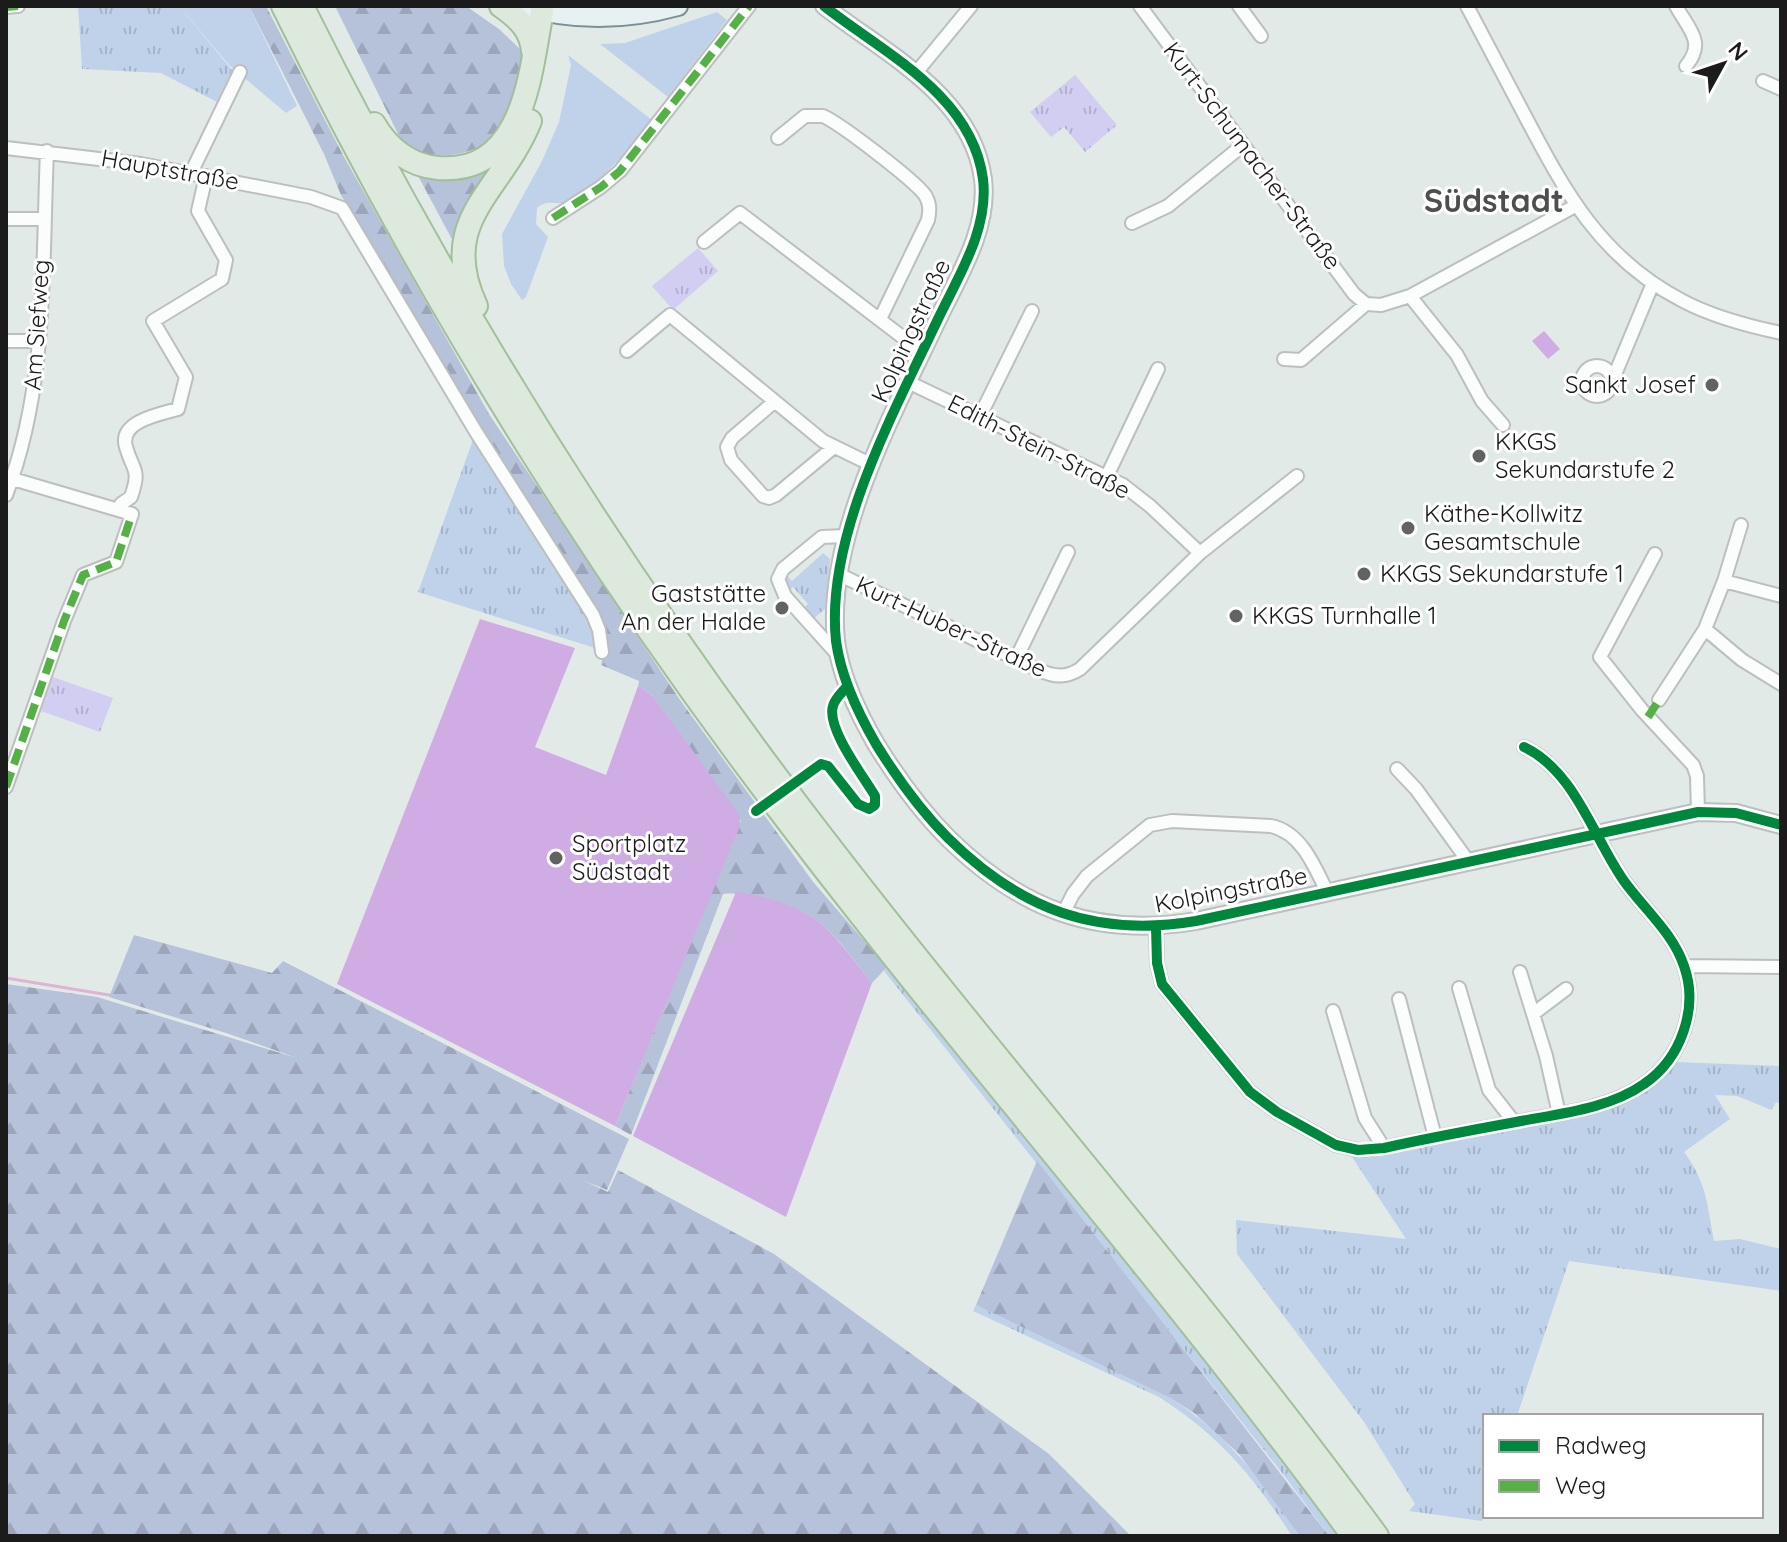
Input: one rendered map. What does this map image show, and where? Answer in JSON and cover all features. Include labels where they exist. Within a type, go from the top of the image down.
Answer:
[{"type":"highway","points":[[283,6],[370,178],[441,304],[576,522],[658,644],[809,850],[1184,1315],[1353,1536]]},
{"type":"highway","points":[[302,6],[317,20],[330,40],[382,136],[405,157],[427,166],[444,168],[468,164],[484,157],[513,128],[521,110],[534,56],[540,10]]},
{"type":"highway","points":[[302,6],[412,216],[519,397],[623,561],[766,763],[914,953],[1241,1356],[1377,1536]]},
{"type":"highway","points":[[501,6],[526,27],[534,56]]},
{"type":"highway","points":[[519,397],[508,361],[468,288],[462,251],[473,216],[519,146],[538,97],[540,10]]},
{"type":"main road","points":[[540,10],[585,17],[627,15],[678,6]]},
{"type":"street","points":[[6,7],[18,6]]},
{"type":"street","points":[[553,218],[620,171],[749,6]]},
{"type":"street","name":"Kolpingstraße","points":[[824,6],[945,100],[966,128],[979,160],[982,212],[975,238],[872,465],[846,536],[838,574],[835,614],[839,656],[847,686],[866,727],[889,766],[926,814],[959,848],[993,877],[1025,897],[1063,914],[1102,924],[1156,927],[1196,921],[1698,812],[1736,813],[1781,825]]},
{"type":"street","points":[[915,74],[971,6]]},
{"type":"street","name":"Kurt-Schumacher-Straße","points":[[1140,6],[1354,294],[1366,304]]},
{"type":"street","points":[[1239,6],[1261,36]]},
{"type":"street","points":[[1467,6],[1575,206],[1610,246],[1653,283],[1711,313],[1781,333]]},
{"type":"street","points":[[1676,6],[1696,43],[1696,52],[1686,66]]},
{"type":"street","points":[[191,173],[240,72]]},
{"type":"street","points":[[1763,81],[1781,89]]},
{"type":"street","points":[[778,138],[805,116],[823,116],[914,183],[927,199],[930,209],[928,220],[880,319]]},
{"type":"street","points":[[1132,223],[1168,206],[1243,145]]},
{"type":"street","name":"Hauptstraße","points":[[6,148],[97,157],[191,173],[333,203],[347,214],[476,432],[593,615],[602,652]]},
{"type":"street","name":"Am Siefweg","points":[[6,495],[33,396],[39,341],[47,151]]},
{"type":"street","points":[[6,787],[83,575],[116,562],[126,512],[121,504],[131,497],[137,478],[126,448],[127,434],[148,417],[178,409],[186,377],[153,321],[222,279],[226,260],[198,211],[206,176]]},
{"type":"street","points":[[1284,359],[1301,360],[1366,304],[1389,304],[1410,296],[1575,206]]},
{"type":"street","points":[[704,242],[740,213],[922,352]]},
{"type":"street","points":[[6,219],[44,219]]},
{"type":"street","points":[[1611,384],[1653,283]]},
{"type":"street","points":[[1410,296],[1457,355],[1479,396],[1503,425]]},
{"type":"street","points":[[980,416],[1032,311]]},
{"type":"street","points":[[627,351],[670,315],[774,402],[834,447],[872,465]]},
{"type":"street","points":[[6,341],[39,341]]},
{"type":"street","points":[[1107,476],[1158,369]]},
{"type":"street","name":"Edith-Stein-Straße","points":[[908,382],[1107,476],[1144,500],[1200,553]]},
{"type":"street","points":[[774,402],[732,438],[727,447],[731,460],[763,496],[769,498],[776,495],[834,447]]},
{"type":"street","points":[[1200,553],[1297,476]]},
{"type":"street","points":[[9,478],[126,512]]},
{"type":"street","points":[[1659,700],[1705,629],[1741,525]]},
{"type":"street","points":[[839,656],[785,596],[778,579],[783,569],[822,537],[828,534],[846,536]]},
{"type":"street","points":[[1016,659],[1068,552]]},
{"type":"street","name":"Kurt-Huber-Straße","points":[[838,574],[1048,674],[1066,676],[1080,669],[1200,553]]},
{"type":"street","points":[[1655,554],[1600,657],[1642,710],[1693,765],[1697,776],[1698,812]]},
{"type":"street","points":[[1724,581],[1781,596]]},
{"type":"street","points":[[1705,629],[1742,660],[1781,684]]},
{"type":"street","points":[[1156,927],[1158,968],[1164,988],[1250,1092],[1277,1112],[1336,1145],[1365,1150],[1384,1148],[1559,1114],[1632,1091],[1665,1066],[1679,1042],[1687,1019],[1689,995],[1685,966],[1673,943],[1624,881],[1577,799],[1542,756],[1524,747]]},
{"type":"street","points":[[1397,769],[1416,789],[1468,861]]},
{"type":"street","points":[[1063,914],[1087,876],[1140,831],[1166,821],[1271,826],[1285,831],[1313,863],[1327,892]]},
{"type":"street","points":[[1685,966],[1781,967]]},
{"type":"street","points":[[1520,972],[1546,1056],[1559,1114]]},
{"type":"street","points":[[1459,988],[1489,1090],[1514,1122]]},
{"type":"street","points":[[1533,1014],[1566,989]]},
{"type":"street","points":[[1399,999],[1435,1137]]},
{"type":"street","points":[[1333,1011],[1365,1118],[1384,1148]]},
{"type":"green space","points":[[78,6],[179,6],[232,70],[217,102],[161,73],[82,69]]},
{"type":"green space","points":[[179,6],[249,6],[297,106],[286,113],[229,65]]},
{"type":"green space","points":[[249,6],[266,6],[343,155],[489,414],[680,700],[814,883],[887,967],[872,983],[836,938],[814,918],[761,897],[723,894],[631,1135],[615,1126],[741,821],[653,696],[638,686],[639,681],[601,665],[604,652],[600,629],[341,195],[324,154]]},
{"type":"green space","points":[[335,6],[466,6],[499,29],[522,51],[514,103],[502,130],[477,148],[457,154],[426,154],[403,144]]},
{"type":"green space","points":[[717,12],[727,20],[668,97],[600,44],[625,43]]},
{"type":"green space","points":[[568,55],[652,120],[615,164],[583,192],[566,202],[546,203],[537,208],[536,224],[548,237],[526,297],[522,300],[504,266],[502,234],[542,161],[559,122],[571,65]]},
{"type":"green space","points":[[1075,75],[1117,125],[1085,152],[1064,127],[1051,137],[1030,112]]},
{"type":"green space","points":[[503,158],[455,245],[416,172]]},
{"type":"green space","points":[[698,248],[718,271],[673,310],[652,286]]},
{"type":"green space","points":[[474,437],[595,626],[598,649],[418,592]]},
{"type":"green space","points":[[823,553],[830,559],[825,609],[812,620],[802,610],[808,604],[793,587],[788,591],[783,578],[786,575],[792,581]]},
{"type":"green space","points":[[53,677],[113,698],[100,732],[41,711]]},
{"type":"green space","points":[[134,935],[272,973],[283,961],[629,1139],[607,1190],[582,1180],[608,1192],[618,1170],[774,1254],[1049,1454],[1131,1536],[6,1536],[6,984],[97,997],[297,1058],[109,997]]},
{"type":"green space","points":[[888,966],[1271,1443],[1341,1536],[1329,1536],[884,971]]},
{"type":"green space","points":[[1676,1062],[1781,1066],[1781,1104],[1776,1102],[1772,1110],[1737,1096],[1715,1095],[1730,1119],[1684,1152],[1702,1184],[1714,1241],[1740,1239],[1781,1249],[1781,1291],[1569,1261],[1518,1414],[1483,1414],[1482,1521],[1409,1511],[1415,1504],[1364,1422],[1237,1254],[1236,1220],[1406,1239],[1352,1157],[1379,1157],[1618,1106],[1663,1076]]},
{"type":"green space","points":[[1037,1161],[1329,1536],[1300,1536],[1239,1454],[1194,1413],[1172,1399],[976,1305]]},
{"type":"green space","points":[[976,1305],[1172,1399],[1228,1444],[1272,1496],[1300,1536],[1292,1536],[1249,1476],[1218,1442],[1181,1412],[1159,1397],[973,1311]]},
{"type":"shaded area","points":[[1544,331],[1560,349],[1548,359],[1532,341]]},
{"type":"shaded area","name":"Sportplatz Südstadt","points":[[480,619],[575,648],[535,747],[606,775],[638,686],[653,696],[740,816],[740,826],[615,1126],[337,984]]},
{"type":"shaded area","name":"Sportplatz Südstadt","points":[[736,892],[782,903],[814,918],[836,939],[872,983],[786,1217],[633,1136]]},
{"type":"waterway","points":[[6,978],[109,995]]},
{"type":"marked path","points":[[6,7],[18,6]]},
{"type":"marked path","points":[[553,218],[620,171],[749,6]]},
{"type":"marked path","points":[[6,787],[83,575],[116,562],[132,514]]},
{"type":"marked path","points":[[1648,717],[1659,700]]},
{"type":"cycle path","points":[[824,6],[898,59],[944,100],[962,123],[975,149],[983,179],[984,198],[977,234],[866,476],[841,560],[835,601],[836,641],[842,668],[869,732],[918,805],[975,863],[1031,900],[1061,912],[1092,921],[1159,925],[1196,921],[1698,812],[1736,813],[1781,825]]},
{"type":"cycle path","points":[[756,811],[821,764],[828,766],[858,804],[869,809],[875,805],[875,796],[840,739],[832,715],[834,703],[847,686]]},
{"type":"cycle path","points":[[1156,927],[1157,963],[1162,984],[1250,1092],[1277,1112],[1336,1145],[1358,1150],[1384,1148],[1582,1109],[1630,1092],[1644,1084],[1668,1061],[1684,1031],[1689,999],[1684,966],[1665,932],[1613,864],[1570,788],[1542,758],[1524,747]]},
{"type":"place","name":"Sankt Josef","points":[[1712,385]]},
{"type":"place","name":"KKGS Sekundarstufe 2","points":[[1479,456]]},
{"type":"place","name":"Käthe-Kollwitz Gesamtschule","points":[[1408,528]]},
{"type":"place","name":"KKGS Sekundarstufe 1","points":[[1364,574]]},
{"type":"place","name":"Gaststätte An der Halde","points":[[782,608]]},
{"type":"place","name":"KKGS Turnhalle 1","points":[[1236,616]]},
{"type":"place","name":"Sportplatz Südstadt","points":[[556,858]]},
{"type":"district","name":"Südstadt","points":[[1494,201]]}]
